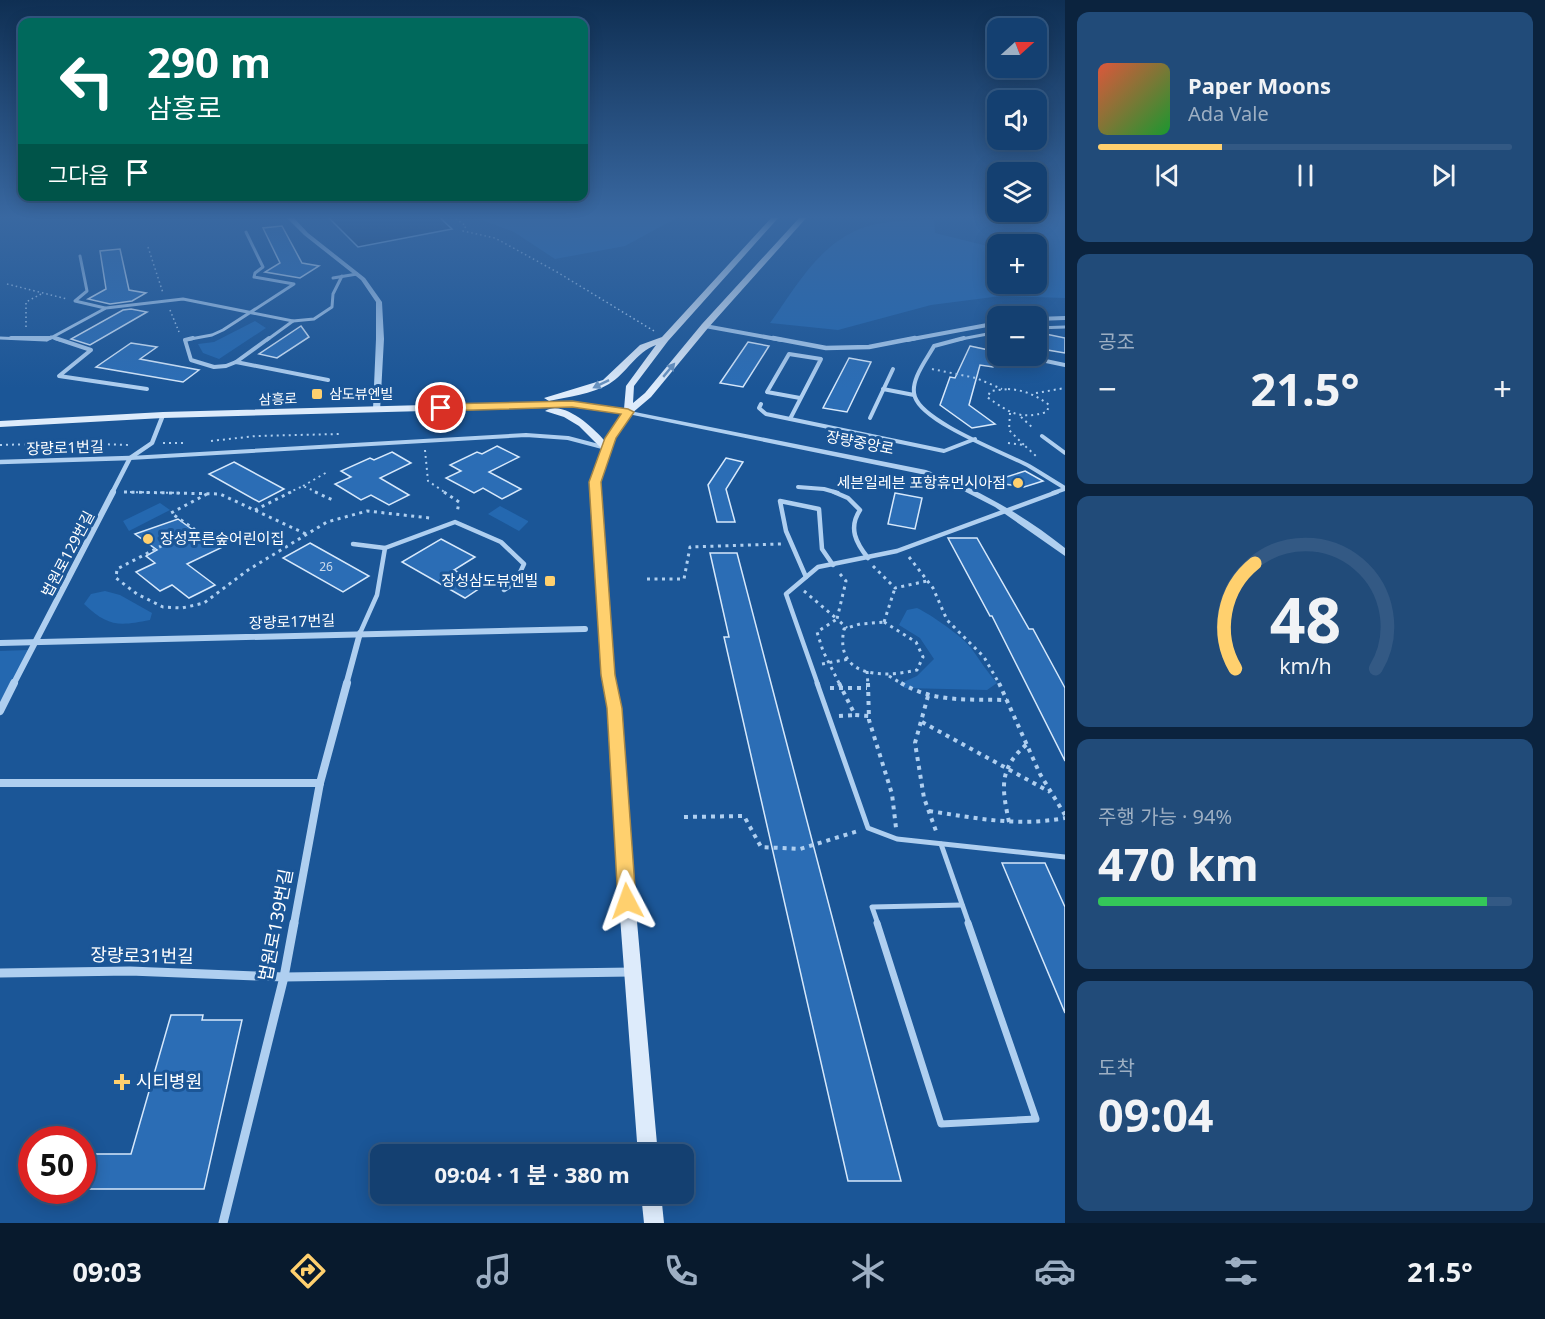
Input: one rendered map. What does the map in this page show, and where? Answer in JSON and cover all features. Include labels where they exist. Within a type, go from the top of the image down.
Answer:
[{"type":"main road","points":[[628,412],[630,387],[665,339],[725,273]]},
{"type":"main road","points":[[647,1144],[625,877],[614,708],[608,675],[595,482],[610,438],[628,412],[648,395],[705,326],[753,273]]},
{"type":"main road","points":[[504,406],[572,394],[597,387],[617,374],[643,347],[665,339]]},
{"type":"main road","name":"삼흥로","points":[[0,424],[163,416],[572,404],[628,412]]},
{"type":"main road","points":[[504,406],[562,412],[591,430],[607,449]]},
{"type":"main road","points":[[652,1204],[654,1223]]},
{"type":"street","points":[[357,274],[379,302],[381,339],[377,410]]},
{"type":"street","points":[[1047,319],[1065,318]]},
{"type":"street","points":[[705,326],[826,348],[889,345],[946,331],[987,325]]},
{"type":"street","name":"장량중앙로","points":[[628,412],[923,472],[962,484],[1007,509],[1065,553]]},
{"type":"street","name":"법원로129번길","points":[[0,711],[130,458],[152,443],[163,416]]},
{"type":"street","name":"장량로1번길","points":[[0,462],[130,458]]},
{"type":"street","name":"장량로17번길","points":[[0,643],[585,629]]},
{"type":"street","name":"법원로139번길","points":[[223,1223],[284,977],[320,783],[360,633]]},
{"type":"street","points":[[0,783],[320,783]]},
{"type":"street","name":"장량로31번길","points":[[0,973],[130,971],[284,977],[633,972]]},
{"type":"lane","points":[[83,273],[87,291],[75,301],[106,309]]},
{"type":"lane","points":[[255,273],[255,277],[294,284],[223,330],[184,342],[191,360],[197,363],[230,367],[293,321]]},
{"type":"lane","points":[[333,278],[357,274]]},
{"type":"lane","points":[[0,338],[47,340],[106,309],[165,299],[183,299],[293,321],[314,319],[332,307],[333,294],[342,276]]},
{"type":"lane","points":[[1047,328],[1065,327]]},
{"type":"lane","points":[[987,334],[934,346],[914,395],[919,407],[1065,488]]},
{"type":"lane","points":[[51,337],[91,350],[59,376],[147,389]]},
{"type":"lane","points":[[790,419],[820,359],[789,354],[767,392],[800,398]]},
{"type":"lane","points":[[1047,361],[1065,365]]},
{"type":"lane","points":[[236,362],[328,380]]},
{"type":"lane","points":[[870,418],[893,369]]},
{"type":"lane","points":[[883,389],[914,395]]},
{"type":"lane","points":[[760,404],[759,408],[766,414],[944,451],[975,440]]},
{"type":"lane","points":[[130,458],[526,435],[568,438],[607,449]]},
{"type":"lane","points":[[1042,436],[1065,453]]},
{"type":"lane","points":[[798,487],[819,487],[852,499],[861,510],[854,519],[855,541],[868,558]]},
{"type":"lane","points":[[1065,488],[902,550],[818,567],[786,594],[868,828],[897,839],[1065,857]]},
{"type":"lane","points":[[806,577],[789,544],[781,518],[780,501],[819,509],[822,549],[833,565]]},
{"type":"lane","points":[[353,544],[385,548],[455,522],[501,542],[524,564],[515,583],[504,590]]},
{"type":"lane","points":[[360,633],[377,595],[385,548]]},
{"type":"lane","points":[[941,844],[1036,1119],[941,1124],[872,907],[962,905]]},
{"type":"path","points":[[157,273],[184,342]]},
{"type":"path","points":[[556,273],[646,325],[665,339]]},
{"type":"path","points":[[7,284],[77,302]]},
{"type":"path","points":[[26,340],[26,302],[43,293]]},
{"type":"path","points":[[924,367],[960,373],[1002,389]]},
{"type":"path","points":[[1034,394],[1065,388]]},
{"type":"path","points":[[1020,417],[1047,412],[1049,405],[1027,390],[991,391],[987,397],[1020,417],[1042,436]]},
{"type":"path","points":[[1010,413],[1010,430],[1024,445]]},
{"type":"path","points":[[207,494],[171,513],[194,530],[117,569],[116,578],[137,594],[163,607],[182,608],[204,603],[248,570],[327,522],[367,511],[455,522],[459,502],[428,481],[424,441]]},
{"type":"path","points":[[0,445],[139,444]]},
{"type":"path","points":[[255,510],[329,471]]},
{"type":"path","points":[[303,486],[335,501]]},
{"type":"path","points":[[114,492],[220,494],[306,534]]},
{"type":"path","points":[[646,579],[684,579],[690,547],[789,544]]},
{"type":"path","points":[[902,550],[933,588],[948,620],[984,657],[1065,816],[1036,824],[929,811]]},
{"type":"path","points":[[868,558],[881,576],[895,588]]},
{"type":"path","points":[[833,565],[846,581],[842,605],[837,619],[817,632],[829,663],[855,715],[869,716]]},
{"type":"path","points":[[895,588],[927,581]]},
{"type":"path","points":[[797,585],[847,628]]},
{"type":"path","points":[[884,622],[895,588]]},
{"type":"path","points":[[884,622],[916,642],[923,657],[916,670],[887,676],[877,675],[852,664],[842,646],[844,629],[860,624],[884,622]]},
{"type":"path","points":[[829,663],[849,659]]},
{"type":"path","points":[[867,671],[869,716],[892,794],[897,839]]},
{"type":"path","points":[[887,676],[917,693],[938,699],[1007,700]]},
{"type":"path","points":[[819,688],[867,688]]},
{"type":"path","points":[[928,696],[915,743],[924,798],[941,844]]},
{"type":"path","points":[[921,722],[1052,793]]},
{"type":"path","points":[[1009,822],[1001,785],[1012,755],[1027,744]]},
{"type":"path","points":[[684,817],[744,816],[761,847],[800,849],[868,828]]},
{"type":"shaded area","points":[[805,273],[987,273],[987,294],[1047,294],[1047,273],[1065,273],[1065,298],[1001,296],[931,305],[838,330],[770,323]]},
{"type":"shaded area","points":[[255,321],[266,328],[219,359],[203,353],[198,344],[214,342]]},
{"type":"shaded area","points":[[160,503],[170,510],[129,531],[123,521]]},
{"type":"shaded area","points":[[500,506],[528,522],[519,531],[488,514]]},
{"type":"shaded area","points":[[105,591],[120,595],[152,613],[150,620],[114,623],[92,612],[84,604],[91,594]]},
{"type":"shaded area","points":[[917,608],[946,626],[967,643],[997,683],[987,690],[905,688],[899,684],[917,676],[934,659],[920,638],[899,625],[907,610]]},
{"type":"shaded area","points":[[29,650],[0,708],[0,651]]},
{"type":"building","points":[[103,273],[125,273],[129,290],[146,293],[132,301],[110,304],[88,299],[106,289]]},
{"type":"building","points":[[271,273],[308,273],[300,278]]},
{"type":"building","points":[[123,310],[147,312],[90,345],[71,339]]},
{"type":"building","points":[[301,326],[309,337],[277,358],[259,354]]},
{"type":"building","points":[[1047,334],[1065,338],[1065,353],[1047,350]]},
{"type":"building","points":[[748,342],[769,346],[743,387],[720,383]]},
{"type":"building","points":[[131,343],[157,347],[140,359],[199,370],[183,382],[96,367]]},
{"type":"building","points":[[970,346],[987,350],[987,366],[994,366],[993,367],[980,365],[969,405],[995,424],[972,428],[940,405],[950,377],[955,378]]},
{"type":"building","points":[[849,358],[871,362],[847,412],[823,408]]},
{"type":"building","points":[[497,446],[519,457],[489,472],[521,489],[502,499],[483,488],[474,493],[446,478],[461,471],[450,465],[477,452],[482,454]]},
{"type":"building","points":[[392,452],[411,463],[380,478],[409,495],[389,505],[371,495],[361,500],[335,484],[351,477],[341,471],[370,458],[374,460]]},
{"type":"building","points":[[726,458],[743,462],[726,489],[735,522],[717,522],[708,485]]},
{"type":"building","points":[[234,462],[284,489],[259,502],[209,474]]},
{"type":"building","points":[[1025,471],[1043,481],[1024,487],[991,482]]},
{"type":"building","points":[[895,493],[922,498],[915,529],[888,524]]},
{"type":"building","points":[[178,519],[200,535],[208,532],[227,545],[187,564],[215,585],[189,598],[172,585],[160,591],[136,572],[155,563],[146,556],[157,550],[135,534]]},
{"type":"building","points":[[948,538],[977,538],[1029,629],[1033,629],[1065,688],[1065,761],[992,616]]},
{"type":"building","points":[[441,539],[475,557],[454,570],[483,586],[465,598],[402,562]]},
{"type":"building","points":[[310,543],[369,576],[343,592],[283,558]]},
{"type":"building","points":[[710,553],[737,553],[901,1181],[848,1181],[724,637],[729,637]]},
{"type":"building","points":[[1002,863],[1045,863],[1065,907],[1065,1013]]},
{"type":"building","points":[[171,1015],[203,1015],[202,1020],[242,1020],[204,1189],[96,1189],[96,1154],[131,1154]]},
{"type":"place","name":"삼도뷰엔빌","points":[[317,394]]},
{"type":"place","name":"세븐일레븐 포항휴먼시아점","points":[[1018,483]]},
{"type":"place","name":"장성푸른숲어린이집","points":[[148,539]]},
{"type":"place","name":"장성삼도뷰엔빌","points":[[550,581]]},
{"type":"place","name":"시티병원","points":[[122,1082]]},
{"type":"route","points":[[441,408],[572,404],[628,412],[610,438],[595,482],[627,901]]}]
